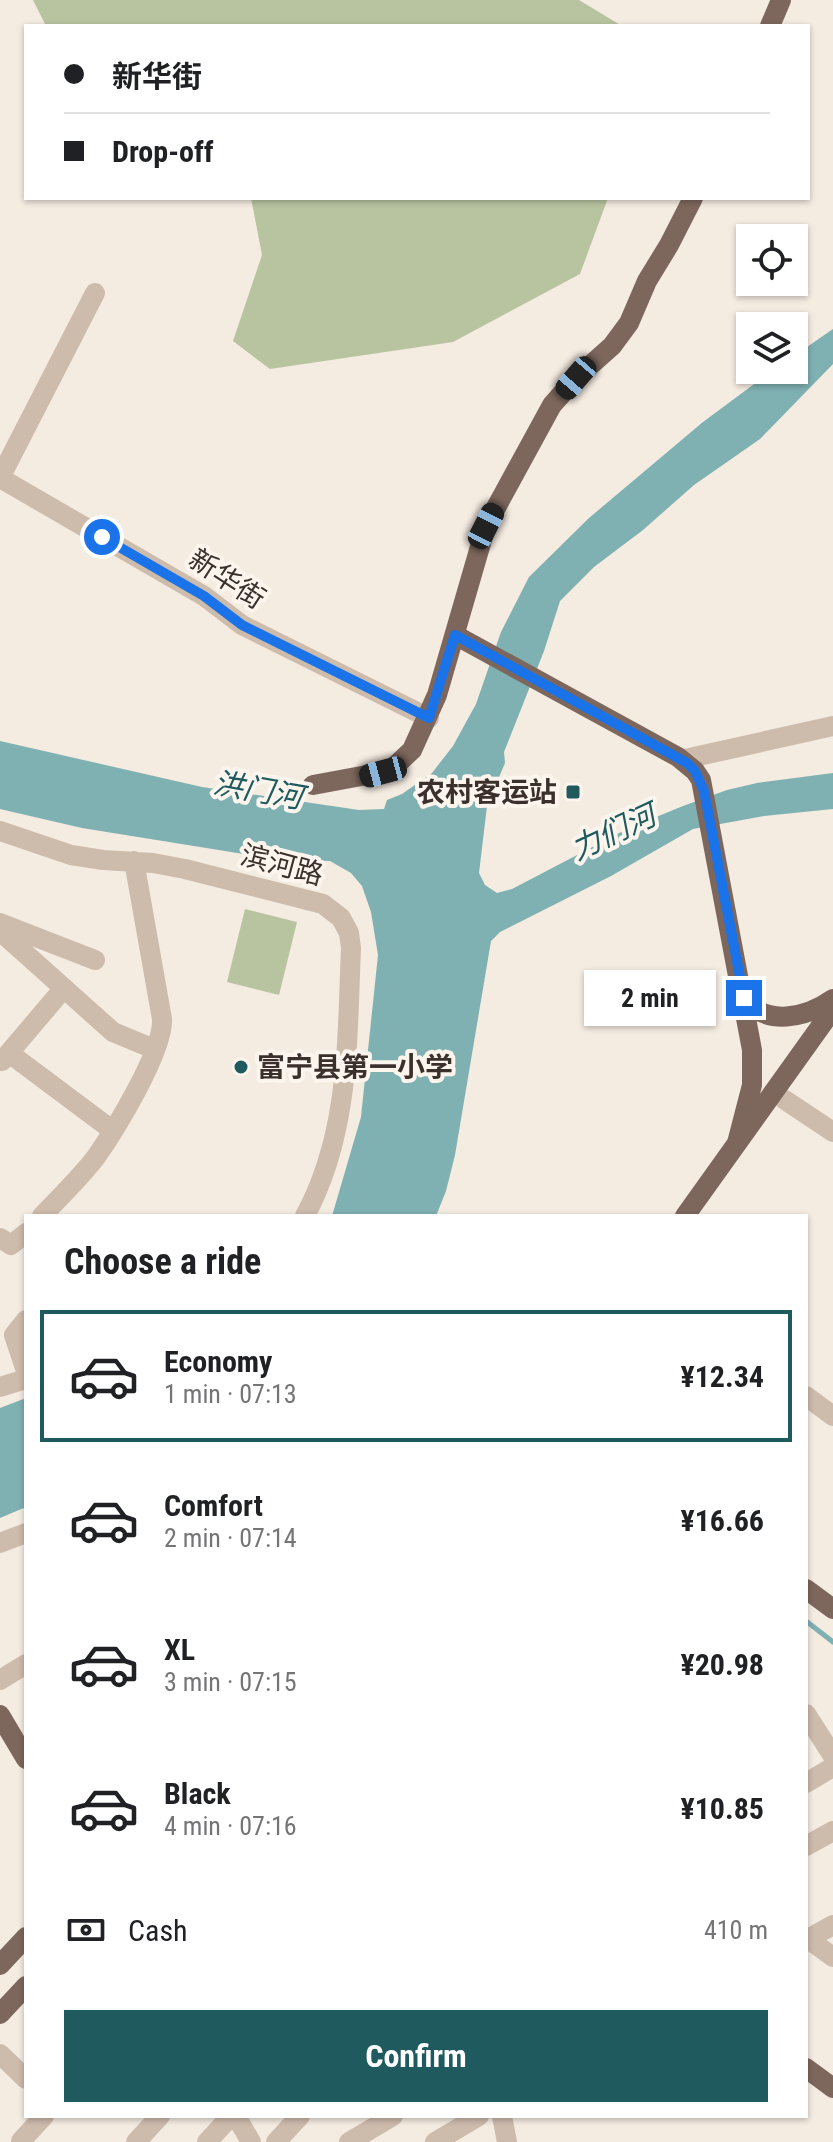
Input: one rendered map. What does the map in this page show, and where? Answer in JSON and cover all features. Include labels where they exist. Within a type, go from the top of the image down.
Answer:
[{"type":"main road","points":[[771,24],[781,0]]},
{"type":"main road","points":[[313,785],[364,777],[394,767],[412,750],[429,718],[486,526],[520,459],[552,405],[576,378],[612,346],[629,323],[647,281],[692,200]]},
{"type":"main road","points":[[455,635],[678,757],[695,771],[704,791],[750,1033],[753,1066],[749,1104],[737,1143]]},
{"type":"main road","points":[[744,998],[758,1012],[796,1022],[808,1044]]},
{"type":"main road","points":[[750,1033],[762,1021],[809,1013],[833,999]]},
{"type":"main road","points":[[686,1214],[833,1009]]},
{"type":"main road","points":[[753,1066],[767,1076],[785,1077]]},
{"type":"main road","points":[[808,1590],[833,1609]]},
{"type":"main road","points":[[2,1722],[24,1756]]},
{"type":"main road","points":[[0,1965],[24,1939]]},
{"type":"main road","points":[[0,2014],[23,1996]]},
{"type":"main road","points":[[808,2069],[833,2088]]},
{"type":"street","points":[[0,478],[95,293]]},
{"type":"street","name":"新华街","points":[[0,478],[204,596],[242,625],[429,718]]},
{"type":"street","points":[[685,759],[833,726]]},
{"type":"street","name":"滨河路","points":[[0,831],[71,855],[185,869],[323,904],[336,912],[346,926],[351,948],[341,1112],[325,1170],[306,1214]]},
{"type":"street","points":[[44,1214],[96,1157],[145,1072],[162,1019],[134,861]]},
{"type":"street","points":[[0,923],[95,960]]},
{"type":"street","points":[[0,931],[118,1035],[154,1049]]},
{"type":"street","points":[[64,988],[4,1058],[112,1130]]},
{"type":"street","points":[[785,1100],[833,1132]]},
{"type":"street","points":[[0,1238],[11,1245],[24,1235]]},
{"type":"street","points":[[24,1322],[14,1335],[24,1365]]},
{"type":"street","points":[[0,1387],[24,1380]]},
{"type":"street","points":[[808,1397],[833,1416]]},
{"type":"street","points":[[0,1543],[24,1534]]},
{"type":"street","points":[[0,1680],[24,1665]]},
{"type":"street","points":[[809,1726],[833,1756]]},
{"type":"street","points":[[808,1782],[833,1767]]},
{"type":"street","points":[[808,1845],[833,1831]]},
{"type":"street","points":[[808,1938],[833,1925]]},
{"type":"street","points":[[808,1940],[833,1957]]},
{"type":"street","points":[[0,2054],[24,2077]]},
{"type":"street","points":[[21,2141],[42,2118]]},
{"type":"street","points":[[207,2142],[232,2118]]},
{"type":"street","points":[[235,2118],[251,2142]]},
{"type":"street","points":[[276,2142],[298,2118]]},
{"type":"street","points":[[342,2142],[364,2118]]},
{"type":"street","points":[[349,2142],[390,2118]]},
{"type":"street","points":[[435,2142],[476,2118]]},
{"type":"street","points":[[502,2118],[507,2142]]},
{"type":"street","points":[[136,2142],[153,2119]]},
{"type":"green space","points":[[33,0],[579,0],[619,24],[45,24]]},
{"type":"green space","points":[[251,200],[607,200],[580,274],[453,342],[270,369],[233,341],[262,255]]},
{"type":"green space","points":[[245,909],[297,922],[279,995],[227,982]]},
{"type":"water","points":[[833,329],[833,364],[760,439],[694,485],[643,530],[594,567],[560,601],[504,752],[505,763],[487,806],[479,873],[485,885],[497,893],[512,889],[627,829],[727,790],[757,783],[833,773],[833,809],[764,816],[693,829],[611,876],[500,932],[491,941],[455,1155],[437,1214],[333,1214],[361,1117],[378,955],[371,912],[362,886],[351,873],[330,861],[275,859],[82,828],[0,809],[0,741],[202,787],[359,810],[384,809],[387,800],[402,794],[432,773],[453,746],[476,704],[501,632],[529,577],[589,518],[703,422],[754,384],[808,384],[808,346]]},
{"type":"water","points":[[24,1399],[24,1508],[0,1518],[0,1408]]},
{"type":"waterway","points":[[808,1623],[833,1642]]},
{"type":"place","name":"农村客运站","points":[[573,792]]},
{"type":"place","name":"富宁县第一小学","points":[[241,1067]]},
{"type":"route","points":[[102,537],[204,596],[242,625],[429,718],[455,635],[687,763],[701,780],[704,791],[744,998]]},
{"type":"water label","name":"洪门河","points":[[258,790]]},
{"type":"water label","name":"力们河","points":[[613,832]]}]
